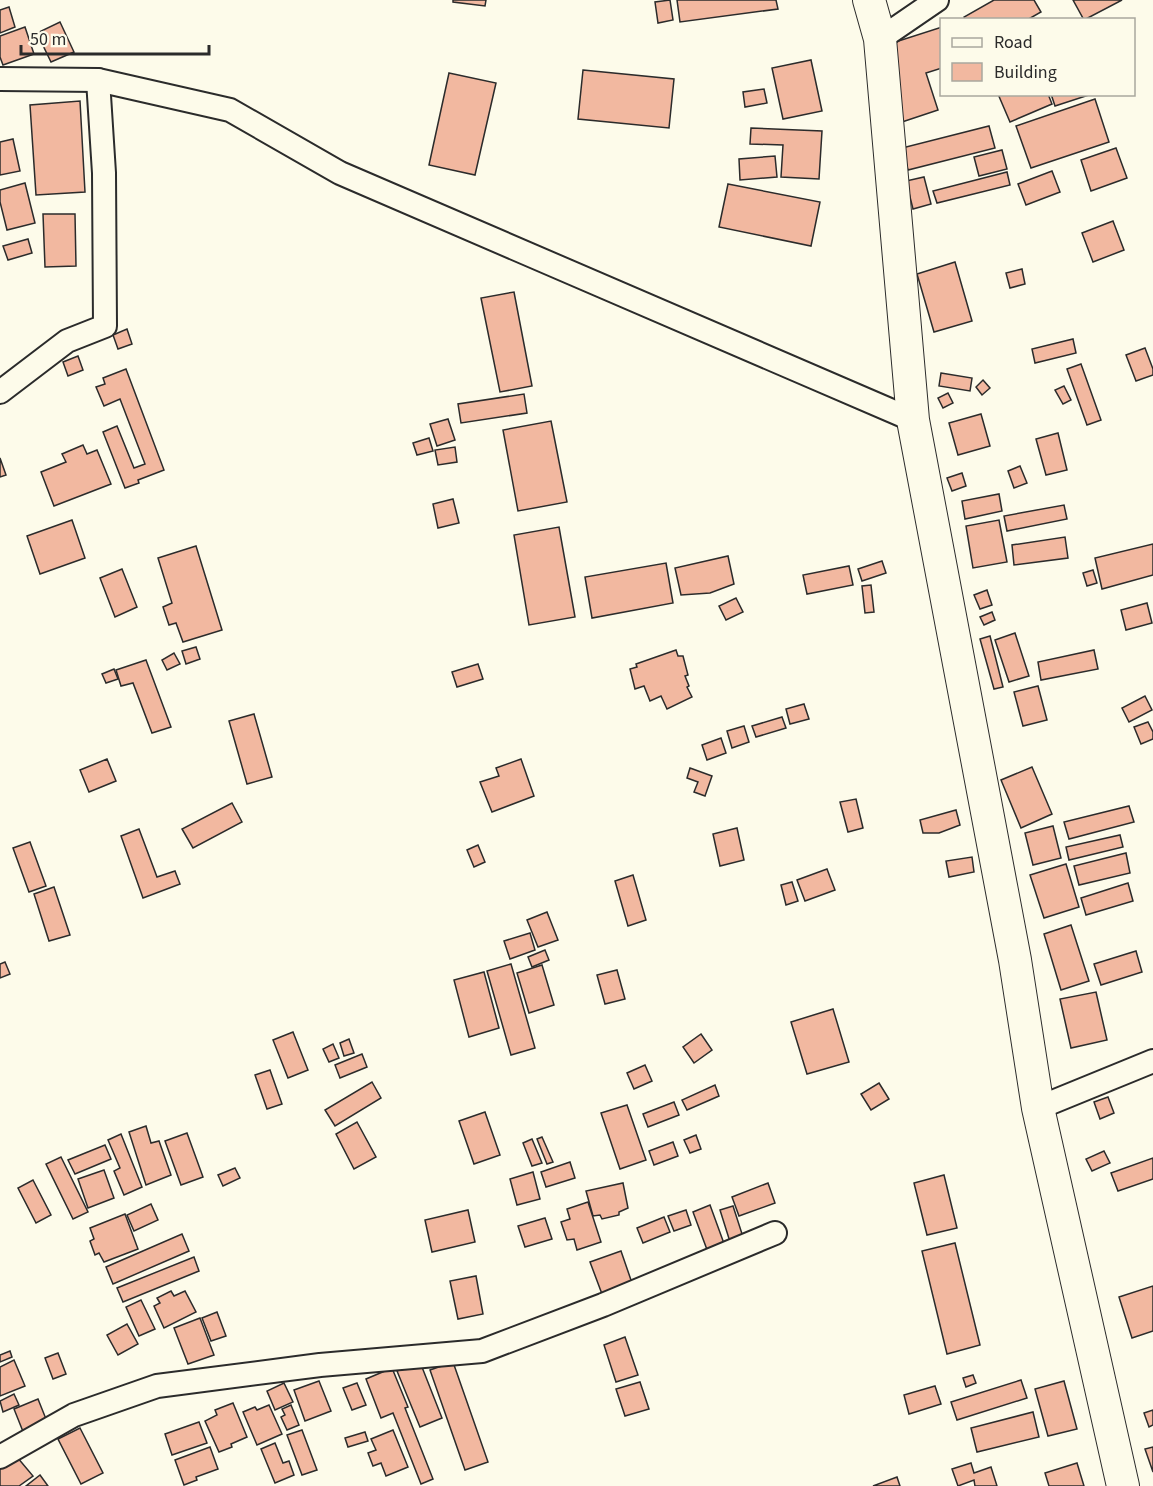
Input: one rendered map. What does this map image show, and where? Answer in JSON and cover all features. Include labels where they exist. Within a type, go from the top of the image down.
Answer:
[{"type":"main road","points":[[869,0],[880,39],[913,420],[1015,960],[1038,1108],[1123,1486]]},
{"type":"street","points":[[880,39],[937,0]]},
{"type":"street","points":[[0,79],[98,80],[230,110],[340,173],[913,420]]},
{"type":"street","points":[[0,392],[67,341],[105,326],[104,173],[98,80]]},
{"type":"street","points":[[1038,1108],[1153,1061]]},
{"type":"street","points":[[0,1457],[74,1415],[157,1386],[321,1365],[482,1351],[603,1305],[775,1233]]},
{"type":"building","points":[[453,0],[486,0],[485,6],[453,2]]},
{"type":"building","points":[[670,0],[673,20],[658,23],[655,2]]},
{"type":"building","points":[[677,0],[776,0],[778,9],[680,22]]},
{"type":"building","points":[[994,0],[1034,0],[1041,12],[1030,18],[964,17]]},
{"type":"building","points":[[1073,0],[1122,0],[1088,18],[1083,18]]},
{"type":"building","points":[[9,7],[15,27],[0,33],[0,10]]},
{"type":"building","points":[[60,22],[74,52],[51,62],[37,33]]},
{"type":"building","points":[[25,27],[34,54],[3,65],[0,57],[0,36]]},
{"type":"building","points":[[940,28],[940,69],[926,73],[938,110],[902,122],[886,45]]},
{"type":"building","points":[[811,60],[822,111],[783,119],[772,68]]},
{"type":"building","points":[[583,70],[674,79],[669,128],[578,119]]},
{"type":"building","points":[[449,73],[496,83],[475,175],[429,165]]},
{"type":"building","points":[[764,89],[767,103],[745,107],[743,92]]},
{"type":"building","points":[[999,96],[1049,96],[1052,104],[1010,122]]},
{"type":"building","points":[[1052,96],[1086,96],[1055,106]]},
{"type":"building","points":[[1095,99],[1109,142],[1031,168],[1016,126]]},
{"type":"building","points":[[80,101],[85,192],[36,195],[30,105]]},
{"type":"building","points":[[989,126],[995,148],[908,170],[902,148]]},
{"type":"building","points":[[751,128],[822,131],[819,179],[781,177],[783,145],[750,144]]},
{"type":"building","points":[[13,139],[20,171],[0,175],[0,142]]},
{"type":"building","points":[[1116,148],[1127,178],[1091,191],[1081,160]]},
{"type":"building","points":[[1002,150],[1007,169],[979,176],[974,157]]},
{"type":"building","points":[[775,156],[777,177],[740,180],[739,159]]},
{"type":"building","points":[[1052,171],[1060,192],[1026,205],[1018,184]]},
{"type":"building","points":[[1007,172],[1010,185],[937,203],[933,191]]},
{"type":"building","points":[[924,177],[931,204],[913,209],[906,181]]},
{"type":"building","points":[[25,183],[35,223],[7,230],[0,202],[0,190]]},
{"type":"building","points":[[728,184],[820,202],[811,246],[719,227]]},
{"type":"building","points":[[43,214],[75,214],[76,266],[45,267]]},
{"type":"building","points":[[1113,221],[1124,250],[1093,262],[1082,233]]},
{"type":"building","points":[[28,239],[32,253],[8,260],[3,246]]},
{"type":"building","points":[[955,262],[972,321],[934,332],[917,274]]},
{"type":"building","points":[[1022,269],[1025,284],[1010,288],[1006,273]]},
{"type":"building","points":[[514,292],[532,386],[500,392],[481,298]]},
{"type":"building","points":[[127,329],[132,344],[118,349],[113,335]]},
{"type":"building","points":[[1073,339],[1076,353],[1035,363],[1032,349]]},
{"type":"building","points":[[1145,348],[1153,375],[1136,381],[1126,355]]},
{"type":"building","points":[[78,356],[83,370],[68,376],[63,362]]},
{"type":"building","points":[[1081,364],[1101,420],[1087,425],[1067,369]]},
{"type":"building","points":[[126,369],[164,470],[138,480],[139,483],[125,488],[103,432],[117,426],[134,468],[145,464],[120,399],[104,406],[96,387],[105,384],[103,378]]},
{"type":"building","points":[[941,373],[972,378],[970,391],[939,386]]},
{"type":"building","points":[[983,380],[990,388],[982,395],[976,387]]},
{"type":"building","points":[[1064,386],[1071,400],[1063,404],[1055,390]]},
{"type":"building","points":[[948,393],[953,403],[943,408],[938,398]]},
{"type":"building","points":[[524,394],[527,413],[461,423],[458,404]]},
{"type":"building","points":[[981,414],[990,446],[958,455],[949,423]]},
{"type":"building","points":[[448,419],[455,440],[437,446],[430,424]]},
{"type":"building","points":[[551,421],[567,502],[518,511],[503,430]]},
{"type":"building","points":[[1058,433],[1067,470],[1046,475],[1036,439]]},
{"type":"building","points":[[429,438],[433,451],[417,455],[413,443]]},
{"type":"building","points":[[83,445],[87,454],[97,450],[111,484],[54,506],[41,472],[66,462],[62,454]]},
{"type":"building","points":[[455,447],[457,462],[438,465],[435,450]]},
{"type":"building","points":[[0,458],[6,475],[0,477]]},
{"type":"building","points":[[1020,466],[1027,483],[1014,488],[1008,471]]},
{"type":"building","points":[[962,473],[966,486],[952,491],[947,478]]},
{"type":"building","points":[[999,494],[1002,511],[965,519],[962,501]]},
{"type":"building","points":[[453,499],[459,523],[438,528],[433,504]]},
{"type":"building","points":[[1064,505],[1067,519],[1007,531],[1004,516]]},
{"type":"building","points":[[72,520],[85,558],[40,574],[27,536]]},
{"type":"building","points":[[999,520],[1007,562],[973,568],[966,526]]},
{"type":"building","points":[[559,527],[575,617],[529,625],[514,535]]},
{"type":"building","points":[[1065,537],[1068,558],[1014,565],[1012,545]]},
{"type":"building","points":[[1153,544],[1153,575],[1102,589],[1095,558]]},
{"type":"building","points":[[196,546],[222,630],[183,642],[176,623],[169,625],[163,607],[172,603],[158,558]]},
{"type":"building","points":[[728,556],[734,584],[710,593],[681,595],[675,568]]},
{"type":"building","points":[[882,561],[886,573],[862,581],[858,569]]},
{"type":"building","points":[[666,563],[673,603],[592,618],[585,577]]},
{"type":"building","points":[[849,566],[853,585],[807,594],[803,575]]},
{"type":"building","points":[[122,569],[137,607],[115,617],[100,578]]},
{"type":"building","points":[[1093,570],[1097,583],[1087,586],[1083,573]]},
{"type":"building","points":[[871,585],[874,612],[865,613],[862,586]]},
{"type":"building","points":[[987,590],[992,605],[980,609],[974,595]]},
{"type":"building","points":[[736,598],[743,612],[726,620],[719,606]]},
{"type":"building","points":[[1147,603],[1152,623],[1126,630],[1121,610]]},
{"type":"building","points":[[992,612],[995,620],[984,625],[980,617]]},
{"type":"building","points":[[1015,633],[1029,676],[1009,682],[995,640]]},
{"type":"building","points":[[990,636],[1003,687],[994,689],[980,639]]},
{"type":"building","points":[[196,647],[200,659],[186,664],[182,651]]},
{"type":"building","points":[[676,650],[678,656],[683,656],[688,675],[685,676],[689,686],[687,687],[692,697],[667,709],[661,696],[650,701],[644,686],[635,689],[630,669],[637,667],[636,664]]},
{"type":"building","points":[[1094,650],[1098,669],[1041,680],[1038,662]]},
{"type":"building","points":[[174,653],[180,664],[167,670],[162,660]]},
{"type":"building","points":[[146,660],[171,727],[152,733],[133,683],[121,686],[116,670]]},
{"type":"building","points":[[478,664],[483,679],[457,687],[452,672]]},
{"type":"building","points":[[114,669],[118,679],[106,683],[102,674]]},
{"type":"building","points":[[1038,686],[1047,720],[1023,726],[1014,692]]},
{"type":"building","points":[[1145,696],[1152,710],[1129,722],[1122,708]]},
{"type":"building","points":[[804,704],[809,719],[790,724],[786,709]]},
{"type":"building","points":[[254,714],[272,777],[247,784],[229,721]]},
{"type":"building","points":[[782,717],[786,728],[756,737],[752,726]]},
{"type":"building","points":[[1148,722],[1153,732],[1153,739],[1141,744],[1134,727]]},
{"type":"building","points":[[744,726],[749,742],[732,748],[727,731]]},
{"type":"building","points":[[721,738],[726,753],[707,760],[702,745]]},
{"type":"building","points":[[107,759],[116,781],[89,792],[80,770]]},
{"type":"building","points":[[521,759],[534,796],[492,812],[480,782],[499,776],[496,768]]},
{"type":"building","points":[[1032,767],[1052,814],[1021,828],[1001,780]]},
{"type":"building","points":[[690,768],[712,776],[705,796],[694,792],[698,782],[687,778]]},
{"type":"building","points":[[856,799],[863,828],[848,832],[840,802]]},
{"type":"building","points":[[232,803],[242,822],[193,848],[182,829]]},
{"type":"building","points":[[1129,806],[1134,822],[1069,839],[1064,822]]},
{"type":"building","points":[[956,810],[960,825],[939,833],[923,833],[920,820]]},
{"type":"building","points":[[1053,826],[1061,858],[1033,865],[1025,833]]},
{"type":"building","points":[[737,828],[744,860],[720,866],[713,834]]},
{"type":"building","points":[[139,829],[157,877],[175,871],[180,884],[143,898],[121,836]]},
{"type":"building","points":[[1120,835],[1123,847],[1069,860],[1066,847]]},
{"type":"building","points":[[30,842],[46,886],[29,892],[13,848]]},
{"type":"building","points":[[478,845],[485,862],[474,867],[467,850]]},
{"type":"building","points":[[1126,853],[1130,873],[1079,885],[1074,866]]},
{"type":"building","points":[[972,857],[974,872],[949,877],[946,861]]},
{"type":"building","points":[[1066,864],[1079,907],[1044,918],[1030,875]]},
{"type":"building","points":[[827,869],[835,890],[805,901],[797,880]]},
{"type":"building","points":[[633,875],[646,920],[628,926],[615,881]]},
{"type":"building","points":[[792,882],[798,901],[786,905],[781,885]]},
{"type":"building","points":[[1128,883],[1133,901],[1086,915],[1081,898]]},
{"type":"building","points":[[54,887],[70,935],[49,941],[34,894]]},
{"type":"building","points":[[547,912],[558,940],[538,947],[527,920]]},
{"type":"building","points":[[1071,925],[1089,981],[1061,990],[1044,934]]},
{"type":"building","points":[[530,933],[535,950],[510,959],[504,941]]},
{"type":"building","points":[[545,950],[549,960],[532,967],[528,957]]},
{"type":"building","points":[[1136,951],[1142,972],[1101,985],[1094,964]]},
{"type":"building","points":[[5,962],[10,974],[0,978],[0,964]]},
{"type":"building","points":[[511,964],[535,1048],[511,1055],[487,971]]},
{"type":"building","points":[[542,965],[554,1005],[529,1013],[517,973]]},
{"type":"building","points":[[617,970],[625,999],[605,1004],[597,975]]},
{"type":"building","points":[[484,972],[499,1028],[469,1037],[454,980]]},
{"type":"building","points":[[1096,992],[1107,1040],[1071,1048],[1060,999]]},
{"type":"building","points":[[833,1009],[849,1062],[807,1074],[791,1022]]},
{"type":"building","points":[[293,1032],[308,1070],[288,1078],[273,1040]]},
{"type":"building","points":[[701,1034],[712,1050],[694,1063],[683,1047]]},
{"type":"building","points":[[349,1039],[354,1053],[344,1056],[340,1043]]},
{"type":"building","points":[[333,1044],[339,1058],[329,1062],[323,1049]]},
{"type":"building","points":[[362,1054],[367,1067],[340,1078],[335,1065]]},
{"type":"building","points":[[645,1065],[652,1081],[634,1089],[627,1073]]},
{"type":"building","points":[[270,1070],[282,1104],[267,1109],[255,1075]]},
{"type":"building","points":[[372,1082],[381,1098],[335,1126],[325,1110]]},
{"type":"building","points":[[879,1083],[889,1099],[871,1110],[861,1094]]},
{"type":"building","points":[[715,1085],[719,1096],[687,1110],[682,1100]]},
{"type":"building","points":[[1108,1097],[1114,1113],[1100,1119],[1094,1102]]},
{"type":"building","points":[[674,1102],[679,1115],[648,1127],[643,1114]]},
{"type":"building","points":[[627,1105],[646,1160],[620,1169],[601,1113]]},
{"type":"building","points":[[485,1112],[500,1155],[474,1164],[459,1121]]},
{"type":"building","points":[[357,1122],[376,1157],[354,1169],[336,1134]]},
{"type":"building","points":[[146,1126],[151,1143],[159,1141],[171,1175],[146,1185],[129,1132]]},
{"type":"building","points":[[187,1133],[203,1177],[181,1185],[165,1141]]},
{"type":"building","points":[[121,1134],[142,1187],[124,1195],[114,1171],[120,1168],[108,1140]]},
{"type":"building","points":[[696,1135],[701,1149],[690,1153],[684,1140]]},
{"type":"building","points":[[542,1137],[553,1162],[547,1164],[537,1139]]},
{"type":"building","points":[[532,1139],[542,1163],[532,1166],[523,1143]]},
{"type":"building","points":[[673,1142],[678,1156],[654,1165],[649,1151]]},
{"type":"building","points":[[105,1145],[111,1159],[75,1174],[68,1160]]},
{"type":"building","points":[[1104,1151],[1110,1163],[1092,1171],[1086,1159]]},
{"type":"building","points":[[61,1157],[88,1212],[73,1219],[46,1164]]},
{"type":"building","points":[[1153,1158],[1153,1179],[1118,1191],[1111,1173]]},
{"type":"building","points":[[570,1162],[575,1178],[546,1187],[541,1172]]},
{"type":"building","points":[[235,1168],[240,1178],[223,1186],[218,1175]]},
{"type":"building","points":[[104,1170],[114,1198],[88,1208],[78,1179]]},
{"type":"building","points":[[533,1172],[540,1199],[517,1205],[510,1179]]},
{"type":"building","points":[[944,1175],[957,1228],[927,1235],[914,1183]]},
{"type":"building","points":[[33,1180],[51,1215],[36,1223],[18,1188]]},
{"type":"building","points":[[623,1183],[628,1208],[619,1212],[619,1215],[602,1219],[600,1215],[593,1216],[586,1191]]},
{"type":"building","points":[[768,1183],[775,1203],[739,1216],[732,1197]]},
{"type":"building","points":[[588,1202],[601,1242],[577,1250],[574,1239],[567,1240],[561,1222],[570,1219],[567,1209]]},
{"type":"building","points":[[151,1204],[158,1220],[134,1231],[127,1215]]},
{"type":"building","points":[[710,1205],[726,1249],[709,1255],[693,1212]]},
{"type":"building","points":[[733,1206],[744,1240],[731,1245],[720,1210]]},
{"type":"building","points":[[468,1210],[475,1242],[432,1252],[425,1220]]},
{"type":"building","points":[[686,1210],[691,1225],[674,1231],[668,1216]]},
{"type":"building","points":[[125,1214],[138,1249],[104,1262],[99,1253],[95,1255],[90,1241],[94,1239],[90,1228]]},
{"type":"building","points":[[664,1217],[670,1232],[643,1243],[637,1228]]},
{"type":"building","points":[[545,1218],[552,1239],[525,1247],[518,1226]]},
{"type":"building","points":[[182,1234],[189,1251],[113,1284],[106,1267]]},
{"type":"building","points":[[955,1243],[980,1345],[947,1354],[922,1251]]},
{"type":"building","points":[[621,1251],[632,1283],[602,1294],[590,1262]]},
{"type":"building","points":[[194,1257],[199,1271],[123,1302],[117,1288]]},
{"type":"building","points":[[476,1276],[483,1314],[458,1319],[450,1281]]},
{"type":"building","points":[[1153,1286],[1153,1331],[1132,1338],[1119,1297]]},
{"type":"building","points":[[171,1291],[174,1296],[185,1291],[196,1312],[164,1328],[154,1306],[160,1303],[157,1298]]},
{"type":"building","points":[[141,1300],[155,1329],[139,1336],[126,1307]]},
{"type":"building","points":[[217,1312],[226,1336],[211,1341],[202,1318]]},
{"type":"building","points":[[200,1318],[214,1355],[188,1364],[174,1328]]},
{"type":"building","points":[[127,1324],[138,1344],[118,1355],[107,1335]]},
{"type":"building","points":[[625,1337],[638,1375],[616,1382],[604,1345]]},
{"type":"building","points":[[10,1351],[12,1357],[0,1362],[0,1355]]},
{"type":"building","points":[[58,1353],[66,1374],[53,1379],[45,1358]]},
{"type":"building","points":[[14,1360],[25,1386],[0,1396],[0,1367]]},
{"type":"building","points":[[420,1362],[442,1418],[420,1427],[397,1371]]},
{"type":"building","points":[[453,1362],[488,1462],[465,1470],[430,1370]]},
{"type":"building","points":[[392,1368],[433,1479],[421,1484],[393,1413],[381,1418],[366,1379]]},
{"type":"building","points":[[973,1375],[976,1383],[966,1387],[963,1378]]},
{"type":"building","points":[[1021,1380],[1027,1398],[957,1420],[951,1402]]},
{"type":"building","points":[[319,1381],[331,1411],[305,1421],[294,1390]]},
{"type":"building","points":[[1064,1381],[1077,1429],[1048,1436],[1035,1389]]},
{"type":"building","points":[[640,1382],[649,1409],[625,1416],[616,1389]]},
{"type":"building","points":[[284,1383],[293,1402],[275,1410],[267,1391]]},
{"type":"building","points":[[357,1383],[366,1405],[352,1410],[343,1388]]},
{"type":"building","points":[[935,1386],[941,1404],[909,1414],[904,1395]]},
{"type":"building","points":[[14,1394],[19,1405],[3,1412],[0,1401]]},
{"type":"building","points":[[38,1399],[48,1424],[24,1434],[14,1409]]},
{"type":"building","points":[[233,1403],[247,1437],[219,1452],[205,1421],[217,1415],[215,1410]]},
{"type":"building","points":[[269,1405],[282,1434],[257,1445],[243,1412]]},
{"type":"building","points":[[291,1405],[299,1425],[287,1430],[281,1417],[285,1415],[282,1409]]},
{"type":"building","points":[[1153,1410],[1153,1425],[1149,1427],[1144,1413]]},
{"type":"building","points":[[1033,1412],[1039,1437],[977,1452],[971,1428]]},
{"type":"building","points":[[199,1422],[207,1443],[172,1455],[165,1434]]},
{"type":"building","points":[[80,1428],[103,1473],[81,1484],[58,1439]]},
{"type":"building","points":[[302,1430],[317,1470],[302,1475],[287,1435]]},
{"type":"building","points":[[393,1430],[408,1467],[386,1476],[381,1463],[373,1466],[368,1453],[376,1450],[371,1439]]},
{"type":"building","points":[[365,1432],[368,1441],[348,1447],[345,1438]]},
{"type":"building","points":[[275,1443],[283,1463],[289,1461],[294,1475],[275,1483],[261,1449]]},
{"type":"building","points":[[210,1447],[218,1469],[196,1477],[197,1480],[184,1485],[175,1460]]},
{"type":"building","points":[[1153,1447],[1153,1472],[1145,1449]]},
{"type":"building","points":[[17,1457],[33,1476],[19,1486],[0,1486],[0,1469]]},
{"type":"building","points":[[971,1463],[974,1473],[991,1467],[997,1486],[975,1486],[974,1480],[958,1486],[952,1469]]},
{"type":"building","points":[[1077,1463],[1084,1486],[1049,1486],[1045,1473]]},
{"type":"building","points":[[40,1475],[48,1486],[26,1486]]},
{"type":"building","points":[[897,1477],[900,1486],[873,1486]]}]
